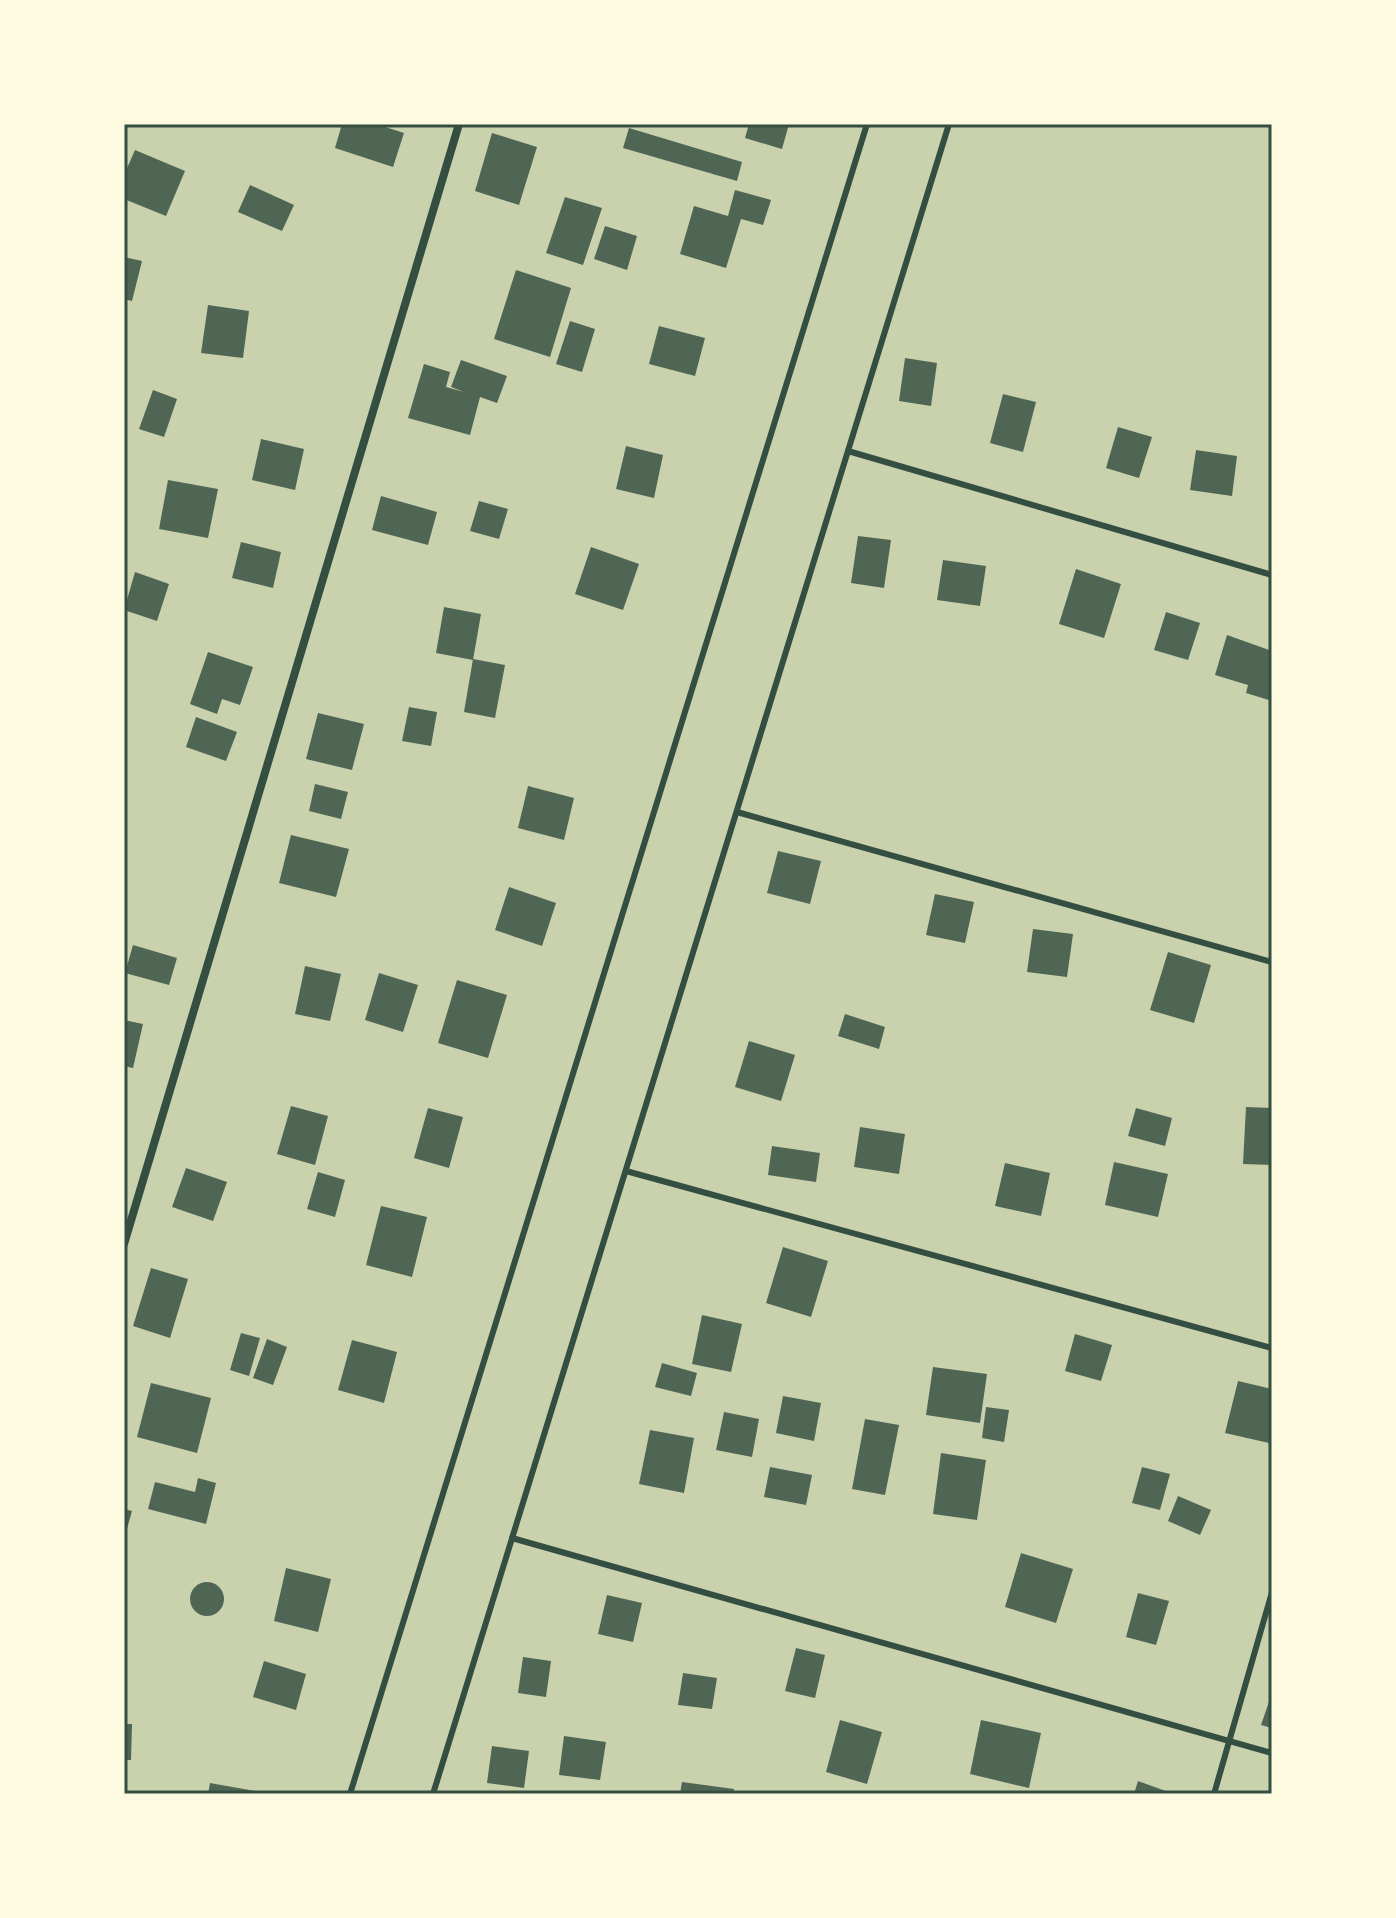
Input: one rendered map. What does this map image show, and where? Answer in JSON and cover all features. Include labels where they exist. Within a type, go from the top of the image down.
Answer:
[{"type":"street","points":[[124,1244],[459,124]]},
{"type":"lane","points":[[350,1794],[867,124]]},
{"type":"lane","points":[[433,1794],[949,124]]},
{"type":"lane","points":[[848,451],[1272,575]]},
{"type":"lane","points":[[737,812],[1272,962]]},
{"type":"lane","points":[[626,1171],[1272,1348]]},
{"type":"lane","points":[[512,1538],[1272,1753]]},
{"type":"lane","points":[[1214,1794],[1272,1592]]},
{"type":"green space","points":[[124,124],[1272,124],[1272,1794],[124,1794]]},
{"type":"building","points":[[342,124],[376,124],[404,133],[393,167],[335,148]]},
{"type":"building","points":[[749,124],[789,124],[782,149],[745,138]]},
{"type":"building","points":[[629,128],[742,162],[737,181],[623,148]]},
{"type":"building","points":[[492,133],[537,147],[519,205],[475,191]]},
{"type":"building","points":[[135,150],[185,171],[166,216],[124,199],[124,175]]},
{"type":"building","points":[[250,185],[294,205],[282,231],[238,212]]},
{"type":"building","points":[[735,190],[771,200],[763,225],[741,219],[726,268],[680,254],[694,206],[728,216]]},
{"type":"building","points":[[565,197],[602,208],[583,265],[546,253]]},
{"type":"building","points":[[605,226],[637,236],[627,270],[594,259]]},
{"type":"building","points":[[124,257],[142,261],[132,301],[124,299]]},
{"type":"building","points":[[516,270],[571,288],[550,357],[494,339]]},
{"type":"building","points":[[208,305],[249,311],[243,358],[201,353]]},
{"type":"building","points":[[570,321],[595,329],[582,372],[556,364]]},
{"type":"building","points":[[659,326],[705,338],[695,376],[649,364]]},
{"type":"building","points":[[905,358],[937,363],[931,406],[899,401]]},
{"type":"building","points":[[461,360],[507,376],[497,403],[480,397],[470,435],[408,418],[424,364],[450,372],[446,387],[464,392],[451,387]]},
{"type":"building","points":[[153,390],[177,399],[164,437],[139,429]]},
{"type":"building","points":[[1003,394],[1036,402],[1023,452],[990,443]]},
{"type":"building","points":[[1118,427],[1152,437],[1139,478],[1106,468]]},
{"type":"building","points":[[261,439],[304,449],[295,490],[252,480]]},
{"type":"building","points":[[626,446],[663,455],[654,498],[616,489]]},
{"type":"building","points":[[1196,450],[1237,456],[1232,496],[1190,490]]},
{"type":"building","points":[[168,480],[218,489],[208,538],[159,529]]},
{"type":"building","points":[[381,496],[437,512],[428,545],[372,530]]},
{"type":"building","points":[[479,501],[508,509],[499,539],[470,531]]},
{"type":"building","points":[[858,536],[891,540],[884,588],[851,583]]},
{"type":"building","points":[[241,542],[281,552],[273,588],[232,578]]},
{"type":"building","points":[[591,547],[639,564],[623,610],[575,594]]},
{"type":"building","points":[[943,560],[986,566],[980,606],[937,600]]},
{"type":"building","points":[[1076,569],[1121,584],[1104,638],[1059,624]]},
{"type":"building","points":[[135,572],[169,584],[157,621],[124,610]]},
{"type":"building","points":[[444,607],[481,614],[473,660],[436,653]]},
{"type":"building","points":[[1166,612],[1200,623],[1188,660],[1154,650]]},
{"type":"building","points":[[1227,635],[1272,651],[1272,701],[1246,693],[1248,685],[1215,675]]},
{"type":"building","points":[[208,652],[253,667],[240,705],[222,699],[217,714],[190,704]]},
{"type":"building","points":[[473,659],[505,665],[495,718],[464,712]]},
{"type":"building","points":[[409,707],[437,712],[431,746],[402,741]]},
{"type":"building","points":[[318,713],[364,724],[352,770],[306,759]]},
{"type":"building","points":[[196,717],[237,732],[226,761],[186,747]]},
{"type":"building","points":[[315,784],[348,792],[341,819],[309,811]]},
{"type":"building","points":[[528,786],[574,798],[564,840],[518,828]]},
{"type":"building","points":[[291,835],[349,849],[336,897],[279,883]]},
{"type":"building","points":[[778,851],[821,861],[810,904],[767,893]]},
{"type":"building","points":[[509,887],[556,903],[542,946],[495,930]]},
{"type":"building","points":[[935,894],[974,902],[965,943],[926,935]]},
{"type":"building","points":[[1033,929],[1073,934],[1067,977],[1027,972]]},
{"type":"building","points":[[133,945],[177,958],[169,985],[125,973]]},
{"type":"building","points":[[1168,952],[1211,965],[1194,1023],[1150,1010]]},
{"type":"building","points":[[305,966],[341,974],[330,1021],[295,1014]]},
{"type":"building","points":[[379,973],[418,985],[403,1032],[365,1020]]},
{"type":"building","points":[[457,980],[507,995],[488,1058],[438,1043]]},
{"type":"building","points":[[845,1014],[885,1027],[879,1049],[838,1036]]},
{"type":"building","points":[[124,1020],[143,1024],[133,1068],[124,1066]]},
{"type":"building","points":[[749,1041],[795,1055],[781,1101],[735,1087]]},
{"type":"building","points":[[291,1106],[328,1116],[315,1165],[277,1154]]},
{"type":"building","points":[[1246,1107],[1272,1108],[1272,1165],[1243,1164]]},
{"type":"building","points":[[428,1108],[463,1117],[449,1168],[414,1158]]},
{"type":"building","points":[[1136,1108],[1172,1118],[1165,1146],[1128,1136]]},
{"type":"building","points":[[860,1127],[905,1134],[899,1174],[854,1167]]},
{"type":"building","points":[[772,1146],[820,1153],[816,1182],[768,1175]]},
{"type":"building","points":[[1114,1162],[1168,1174],[1158,1217],[1105,1205]]},
{"type":"building","points":[[1005,1163],[1050,1173],[1041,1216],[995,1206]]},
{"type":"building","points":[[186,1168],[227,1182],[213,1221],[172,1207]]},
{"type":"building","points":[[318,1172],[345,1180],[335,1217],[307,1209]]},
{"type":"building","points":[[381,1206],[427,1217],[412,1277],[366,1265]]},
{"type":"building","points":[[783,1247],[828,1261],[811,1317],[766,1303]]},
{"type":"building","points":[[151,1268],[188,1279],[170,1338],[133,1326]]},
{"type":"building","points":[[702,1315],[742,1324],[731,1372],[692,1364]]},
{"type":"building","points":[[241,1333],[260,1338],[249,1376],[230,1370]]},
{"type":"building","points":[[1075,1334],[1112,1345],[1101,1381],[1065,1371]]},
{"type":"building","points":[[267,1339],[287,1347],[273,1385],[253,1378]]},
{"type":"building","points":[[352,1340],[397,1352],[384,1403],[338,1390]]},
{"type":"building","points":[[662,1363],[697,1373],[691,1396],[655,1387]]},
{"type":"building","points":[[933,1367],[987,1374],[980,1423],[926,1415]]},
{"type":"building","points":[[1238,1381],[1272,1389],[1269,1443],[1225,1433]]},
{"type":"building","points":[[151,1383],[211,1398],[197,1453],[137,1437]]},
{"type":"building","points":[[783,1396],[821,1403],[814,1441],[776,1433]]},
{"type":"building","points":[[986,1407],[1009,1410],[1004,1442],[982,1438]]},
{"type":"building","points":[[724,1412],[759,1419],[752,1457],[716,1450]]},
{"type":"building","points":[[865,1419],[899,1425],[885,1495],[852,1489]]},
{"type":"building","points":[[650,1430],[694,1438],[684,1493],[639,1484]]},
{"type":"building","points":[[941,1453],[986,1460],[977,1520],[933,1514]]},
{"type":"building","points":[[770,1467],[812,1475],[806,1505],[764,1497]]},
{"type":"building","points":[[1142,1467],[1170,1474],[1160,1510],[1132,1503]]},
{"type":"building","points":[[198,1478],[216,1483],[206,1524],[148,1509],[155,1482],[195,1492]]},
{"type":"building","points":[[1178,1496],[1211,1510],[1200,1535],[1168,1521]]},
{"type":"building","points":[[124,1509],[132,1511],[125,1536],[124,1536]]},
{"type":"building","points":[[1021,1553],[1073,1569],[1056,1623],[1005,1607]]},
{"type":"building","points":[[286,1568],[331,1579],[318,1632],[274,1621]]},
{"type":"building","points":[[207,1582],[219,1587],[224,1599],[219,1611],[207,1616],[195,1611],[190,1599],[195,1587]]},
{"type":"building","points":[[1138,1593],[1169,1601],[1156,1645],[1126,1637]]},
{"type":"building","points":[[607,1595],[642,1603],[633,1642],[598,1634]]},
{"type":"building","points":[[796,1648],[825,1655],[815,1698],[785,1691]]},
{"type":"building","points":[[523,1657],[551,1661],[546,1697],[518,1693]]},
{"type":"building","points":[[264,1661],[306,1674],[296,1710],[253,1697]]},
{"type":"building","points":[[683,1673],[717,1678],[712,1709],[678,1705]]},
{"type":"building","points":[[1272,1693],[1272,1728],[1261,1725]]},
{"type":"building","points":[[840,1720],[882,1732],[867,1784],[826,1772]]},
{"type":"building","points":[[981,1720],[1041,1733],[1029,1788],[970,1774]]},
{"type":"building","points":[[124,1724],[132,1724],[131,1760],[124,1760]]},
{"type":"building","points":[[564,1736],[606,1742],[600,1780],[559,1775]]},
{"type":"building","points":[[492,1746],[529,1751],[524,1788],[487,1783]]},
{"type":"building","points":[[1138,1781],[1174,1794],[1134,1794]]},
{"type":"building","points":[[682,1782],[734,1789],[733,1794],[680,1794]]},
{"type":"building","points":[[210,1783],[255,1791],[254,1794],[208,1794]]}]
